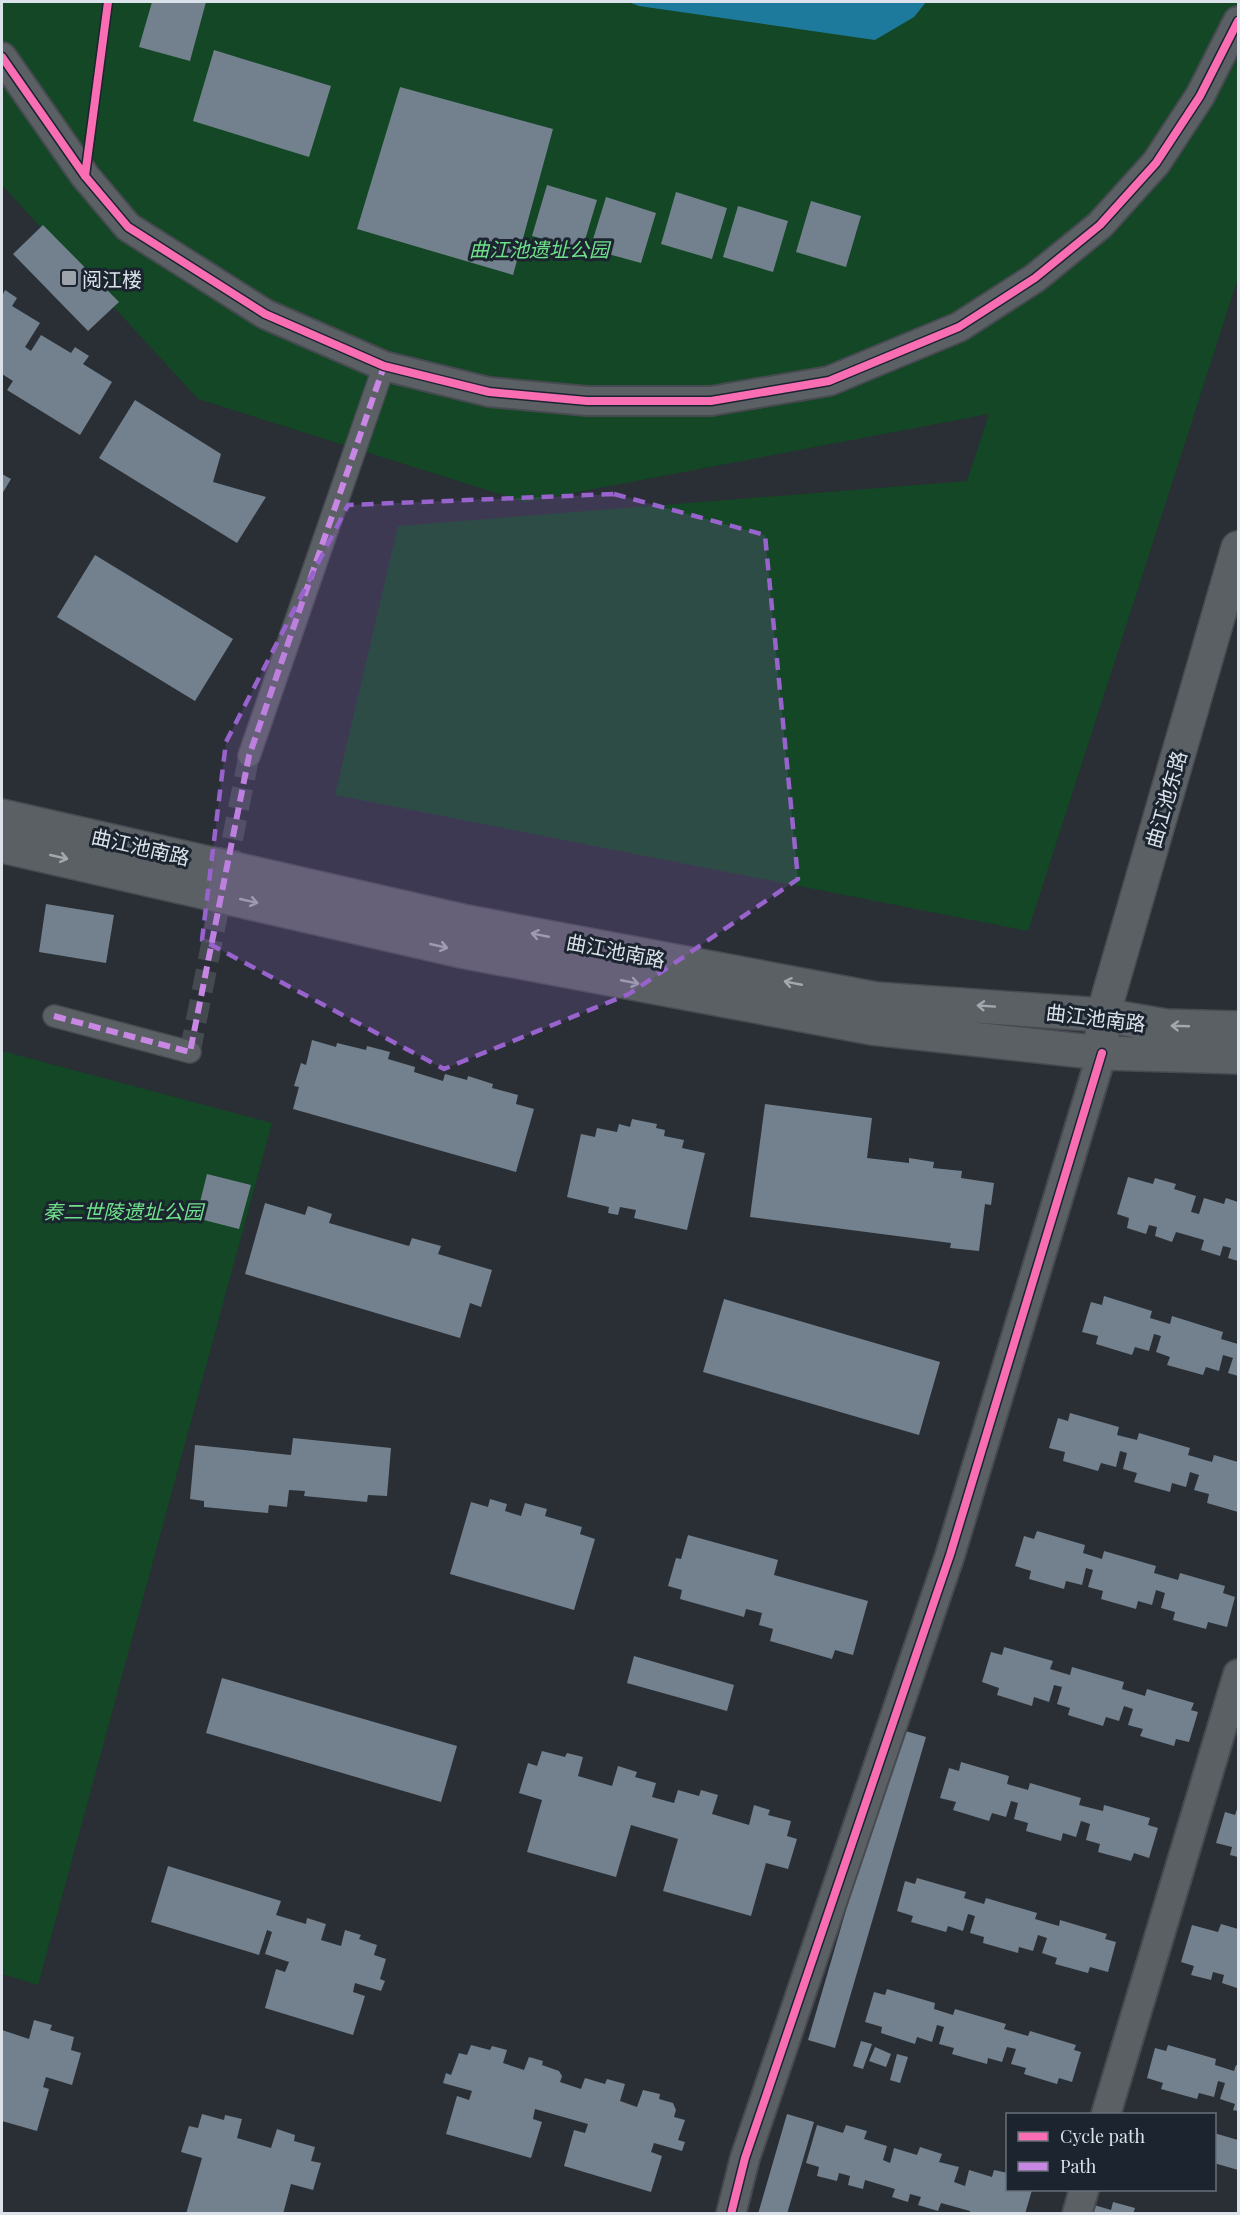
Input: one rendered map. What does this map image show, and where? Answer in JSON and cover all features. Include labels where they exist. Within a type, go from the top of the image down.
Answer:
[{"type":"main road","name":"曲江池东路","points":[[1102,1053],[1103,1015],[1239,548]]},
{"type":"main road","name":"曲江池南路","points":[[2,816],[467,922],[876,999],[1103,1015],[1166,1026],[1239,1028]]},
{"type":"main road","name":"曲江池南路","points":[[2,846],[496,957],[872,1028],[1102,1053],[1239,1057]]},
{"type":"street","points":[[2,57],[85,176],[128,227],[265,314],[384,366],[489,392],[587,401],[711,401],[829,381],[840,377],[959,327],[1035,279],[1100,225],[1155,163],[1200,96],[1239,21]]},
{"type":"street","points":[[249,756],[384,366]]},
{"type":"street","points":[[54,1016],[190,1052]]},
{"type":"street","points":[[731,2214],[745,2158],[950,1555],[1102,1053]]},
{"type":"street","points":[[1107,2113],[1239,1674]]},
{"type":"street","points":[[1077,2214],[1084,2191]]},
{"type":"highlighted area","points":[[614,494],[765,535],[798,879],[629,994],[444,1069],[202,940],[226,742],[348,505]]},
{"type":"green space","name":"曲江池遗址公园","points":[[2,2],[1238,2],[1238,278],[1028,931],[335,795],[398,526],[967,481],[989,414],[525,502],[198,399],[2,185]]},
{"type":"green space","name":"秦二世陵遗址公园","points":[[2,1051],[272,1123],[38,1985],[2,1974]]},
{"type":"water","points":[[628,2],[926,2],[914,17],[875,40],[639,6]]},
{"type":"building","points":[[152,2],[206,2],[190,61],[139,47]]},
{"type":"building","points":[[214,50],[331,86],[309,157],[193,121]]},
{"type":"building","points":[[400,87],[553,129],[513,275],[357,229]]},
{"type":"building","points":[[547,185],[597,200],[582,250],[532,236]]},
{"type":"building","points":[[676,192],[727,208],[712,259],[661,244]]},
{"type":"building","points":[[606,197],[656,213],[641,263],[590,249]]},
{"type":"building","points":[[811,201],[861,216],[846,267],[796,252]]},
{"type":"building","points":[[738,206],[788,221],[773,272],[723,257]]},
{"type":"building","points":[[43,225],[119,302],[88,331],[13,254]]},
{"type":"building","points":[[5,290],[17,298],[12,306],[40,323],[25,347],[31,351],[41,335],[71,353],[75,347],[89,356],[83,364],[112,382],[80,435],[7,390],[13,381],[2,374],[2,296]]},
{"type":"building","points":[[135,400],[221,454],[213,482],[266,497],[237,543],[99,458]]},
{"type":"building","points":[[2,474],[11,479],[2,494]]},
{"type":"building","points":[[95,555],[233,639],[195,701],[57,617]]},
{"type":"building","points":[[46,904],[114,915],[106,963],[39,952]]},
{"type":"building","points":[[312,1040],[336,1047],[337,1043],[366,1050],[367,1046],[390,1052],[388,1059],[415,1067],[414,1072],[443,1081],[445,1074],[467,1080],[468,1076],[493,1084],[492,1088],[518,1095],[516,1104],[534,1109],[516,1172],[293,1109],[299,1087],[294,1086],[301,1063],[306,1065]]},
{"type":"building","points":[[765,1104],[872,1118],[867,1158],[909,1163],[909,1158],[934,1162],[933,1168],[962,1171],[961,1178],[994,1183],[991,1205],[985,1204],[979,1251],[950,1248],[951,1243],[750,1217]]},
{"type":"building","points":[[632,1119],[657,1124],[656,1128],[665,1130],[664,1136],[684,1140],[682,1148],[705,1153],[687,1230],[634,1218],[636,1210],[620,1207],[618,1215],[608,1213],[609,1207],[567,1197],[581,1134],[595,1137],[597,1128],[617,1132],[619,1124],[630,1127]]},
{"type":"building","points":[[207,1174],[251,1185],[239,1229],[196,1218]]},
{"type":"building","points":[[1128,1177],[1153,1184],[1155,1178],[1176,1184],[1174,1189],[1196,1196],[1191,1212],[1199,1214],[1204,1198],[1224,1204],[1226,1198],[1238,1202],[1238,1261],[1228,1258],[1231,1248],[1223,1246],[1220,1256],[1201,1250],[1204,1240],[1176,1232],[1172,1242],[1155,1236],[1157,1227],[1149,1225],[1146,1234],[1127,1228],[1129,1218],[1117,1214]]},
{"type":"building","points":[[265,1203],[305,1215],[308,1206],[332,1214],[329,1223],[409,1246],[412,1238],[441,1246],[438,1254],[492,1270],[481,1307],[470,1303],[460,1338],[245,1274]]},
{"type":"building","points":[[1104,1296],[1152,1311],[1150,1318],[1170,1324],[1172,1316],[1223,1332],[1221,1339],[1238,1344],[1238,1376],[1228,1373],[1233,1358],[1223,1355],[1219,1371],[1206,1367],[1203,1375],[1167,1365],[1170,1357],[1156,1352],[1161,1336],[1154,1334],[1149,1351],[1135,1347],[1132,1355],[1096,1344],[1098,1336],[1082,1332],[1091,1302],[1102,1305]]},
{"type":"building","points":[[724,1299],[940,1362],[919,1435],[703,1372]]},
{"type":"building","points":[[1070,1413],[1119,1427],[1117,1435],[1137,1440],[1139,1433],[1190,1448],[1188,1455],[1212,1462],[1214,1455],[1238,1462],[1238,1512],[1207,1503],[1209,1494],[1194,1490],[1199,1475],[1190,1472],[1186,1487],[1172,1483],[1170,1492],[1134,1482],[1137,1473],[1123,1469],[1127,1453],[1120,1451],[1116,1467],[1101,1463],[1098,1471],[1063,1461],[1065,1452],[1049,1448],[1058,1418],[1068,1421]]},
{"type":"building","points":[[293,1438],[391,1448],[387,1496],[368,1495],[367,1502],[304,1496],[305,1491],[289,1490],[287,1507],[269,1505],[268,1513],[204,1507],[204,1501],[190,1499],[195,1445],[291,1455]]},
{"type":"building","points":[[490,1499],[507,1504],[505,1511],[521,1516],[525,1503],[547,1509],[545,1516],[582,1527],[580,1534],[595,1539],[574,1610],[450,1574],[471,1502],[488,1507]]},
{"type":"building","points":[[1037,1531],[1085,1545],[1083,1553],[1102,1559],[1104,1551],[1156,1566],[1154,1573],[1178,1580],[1180,1573],[1225,1586],[1223,1593],[1235,1597],[1227,1627],[1208,1622],[1206,1629],[1173,1620],[1175,1612],[1161,1608],[1165,1593],[1156,1590],[1152,1605],[1138,1601],[1136,1609],[1101,1599],[1103,1591],[1088,1587],[1093,1570],[1086,1568],[1082,1585],[1066,1581],[1064,1589],[1029,1579],[1031,1571],[1015,1566],[1024,1536],[1034,1539]]},
{"type":"building","points":[[688,1535],[778,1560],[774,1575],[868,1601],[853,1655],[835,1650],[832,1659],[770,1641],[773,1629],[759,1625],[762,1613],[746,1609],[744,1617],[680,1599],[682,1590],[668,1586],[676,1558],[681,1559]]},
{"type":"building","points":[[1004,1647],[1053,1661],[1050,1669],[1070,1675],[1072,1667],[1124,1682],[1122,1689],[1145,1696],[1147,1689],[1194,1703],[1191,1710],[1198,1712],[1189,1742],[1176,1739],[1174,1746],[1140,1736],[1143,1729],[1128,1725],[1133,1709],[1124,1706],[1119,1721],[1106,1717],[1103,1726],[1068,1715],[1070,1708],[1057,1704],[1062,1687],[1054,1685],[1049,1702],[1034,1697],[1032,1706],[997,1695],[999,1688],[982,1682],[991,1652],[1002,1655]]},
{"type":"building","points":[[634,1656],[734,1685],[727,1711],[627,1683]]},
{"type":"building","points":[[222,1678],[457,1746],[441,1802],[206,1733]]},
{"type":"building","points":[[899,1729],[926,1737],[835,2048],[808,2040]]},
{"type":"building","points":[[542,1751],[565,1757],[567,1753],[583,1757],[578,1776],[612,1786],[618,1766],[637,1772],[635,1777],[656,1783],[652,1797],[674,1803],[678,1790],[699,1796],[701,1790],[718,1795],[712,1814],[749,1825],[754,1805],[770,1810],[768,1815],[791,1821],[787,1836],[797,1839],[788,1869],[766,1863],[751,1916],[663,1891],[678,1839],[631,1825],[616,1877],[527,1852],[542,1800],[519,1793],[528,1763],[537,1766]]},
{"type":"building","points":[[961,1762],[1009,1776],[1007,1784],[1028,1790],[1030,1783],[1081,1798],[1079,1805],[1103,1811],[1104,1805],[1150,1818],[1148,1825],[1158,1828],[1149,1858],[1134,1853],[1131,1861],[1098,1852],[1100,1844],[1086,1840],[1090,1824],[1081,1821],[1076,1837],[1063,1833],[1061,1841],[1026,1831],[1028,1823],[1014,1819],[1018,1803],[1011,1801],[1006,1817],[992,1813],[989,1821],[953,1810],[956,1802],[940,1798],[949,1768],[959,1771]]},
{"type":"building","points":[[1238,1806],[1238,1857],[1230,1855],[1232,1847],[1216,1843],[1225,1812],[1235,1815]]},
{"type":"building","points":[[168,1866],[281,1901],[276,1915],[306,1924],[307,1918],[326,1924],[321,1940],[341,1946],[345,1930],[361,1935],[359,1939],[377,1945],[374,1955],[386,1959],[380,1979],[385,1981],[381,1991],[355,1983],[353,1992],[365,1996],[353,2035],[265,2008],[276,1969],[285,1972],[289,1962],[265,1954],[272,1932],[267,1930],[259,1955],[151,1922]]},
{"type":"building","points":[[917,1878],[966,1892],[964,1898],[984,1904],[986,1898],[1037,1913],[1035,1919],[1059,1926],[1060,1920],[1107,1934],[1105,1939],[1116,1942],[1108,1972],[1090,1967],[1088,1973],[1055,1964],[1057,1958],[1042,1953],[1047,1938],[1038,1935],[1033,1951],[1019,1947],[1018,1953],[983,1943],[984,1937],[970,1933],[975,1916],[968,1914],[963,1931],[948,1926],[946,1932],[911,1922],[913,1916],[897,1911],[905,1881],[915,1884]]},
{"type":"building","points":[[1221,1924],[1238,1929],[1237,1988],[1222,1983],[1224,1975],[1213,1972],[1211,1980],[1191,1975],[1194,1966],[1181,1962],[1192,1925],[1218,1932]]},
{"type":"building","points":[[887,1989],[935,2003],[934,2009],[953,2015],[955,2009],[1006,2024],[1004,2029],[1028,2036],[1030,2031],[1076,2045],[1074,2050],[1081,2052],[1072,2082],[1059,2078],[1057,2084],[1024,2074],[1026,2068],[1011,2064],[1016,2049],[1007,2047],[1002,2062],[988,2058],[987,2064],[952,2054],[954,2048],[939,2044],[944,2027],[937,2025],[932,2042],[917,2037],[915,2044],[881,2033],[882,2027],[865,2022],[874,1992],[885,1995]]},
{"type":"building","points":[[34,2020],[52,2025],[50,2030],[74,2037],[71,2050],[81,2053],[72,2085],[46,2077],[43,2087],[49,2089],[37,2131],[2,2121],[2,2030],[29,2039]]},
{"type":"building","points":[[861,2041],[872,2044],[863,2069],[853,2066]]},
{"type":"building","points":[[471,2045],[490,2050],[492,2046],[507,2050],[503,2063],[524,2070],[529,2057],[543,2061],[542,2065],[559,2071],[562,2076],[560,2082],[581,2089],[585,2078],[605,2084],[607,2079],[625,2084],[620,2101],[637,2107],[643,2090],[660,2094],[659,2099],[673,2103],[676,2110],[674,2117],[685,2120],[678,2140],[685,2142],[682,2151],[654,2143],[651,2152],[662,2156],[651,2192],[564,2166],[574,2130],[585,2133],[588,2124],[535,2109],[533,2119],[542,2122],[531,2158],[446,2134],[457,2096],[469,2100],[472,2091],[443,2083],[446,2073],[451,2075],[459,2053],[467,2055]]},
{"type":"building","points":[[1168,2045],[1216,2059],[1215,2065],[1234,2071],[1236,2065],[1238,2066],[1238,2111],[1233,2110],[1235,2104],[1220,2099],[1225,2083],[1218,2081],[1214,2097],[1199,2093],[1197,2099],[1161,2089],[1163,2083],[1147,2078],[1155,2048],[1166,2051]]},
{"type":"building","points":[[875,2047],[891,2054],[886,2067],[869,2061]]},
{"type":"building","points":[[897,2054],[908,2057],[900,2083],[890,2080]]},
{"type":"building","points":[[202,2114],[224,2120],[225,2115],[242,2119],[237,2138],[271,2148],[277,2129],[295,2135],[294,2141],[315,2147],[311,2161],[321,2163],[313,2190],[291,2184],[283,2214],[186,2214],[202,2158],[181,2152],[189,2126],[198,2128]]},
{"type":"building","points":[[787,2114],[814,2122],[787,2214],[758,2214]]},
{"type":"building","points":[[817,2125],[843,2133],[846,2125],[867,2131],[864,2139],[887,2146],[883,2160],[890,2163],[894,2148],[917,2155],[920,2147],[942,2154],[939,2162],[959,2167],[954,2182],[965,2186],[969,2170],[992,2177],[994,2170],[1006,2173],[1006,2191],[1032,2191],[1025,2214],[970,2214],[970,2211],[941,2203],[938,2211],[918,2205],[921,2197],[910,2194],[908,2202],[892,2197],[895,2189],[865,2180],[863,2189],[848,2185],[850,2176],[839,2173],[837,2181],[817,2176],[819,2167],[806,2163]]},
{"type":"building","points":[[1216,2134],[1238,2140],[1238,2170],[1216,2164]]},
{"type":"building","points":[[1084,2202],[1111,2210],[1113,2202],[1135,2208],[1133,2214],[1081,2214]]},
{"type":"tunnel","points":[[190,1052],[249,756]]},
{"type":"marked path","points":[[54,1016],[190,1052],[249,756],[384,366]]},
{"type":"cycle path","points":[[85,176],[108,2]]},
{"type":"cycle path","points":[[2,57],[85,176],[128,227],[265,314],[384,366],[489,392],[587,401],[711,401],[829,381],[959,327],[1035,278],[1100,225],[1156,163],[1200,96],[1238,21]]},
{"type":"cycle path","points":[[731,2214],[745,2158],[950,1555],[1102,1053]]},
{"type":"place","name":"阅江楼","points":[[69,278]]}]
